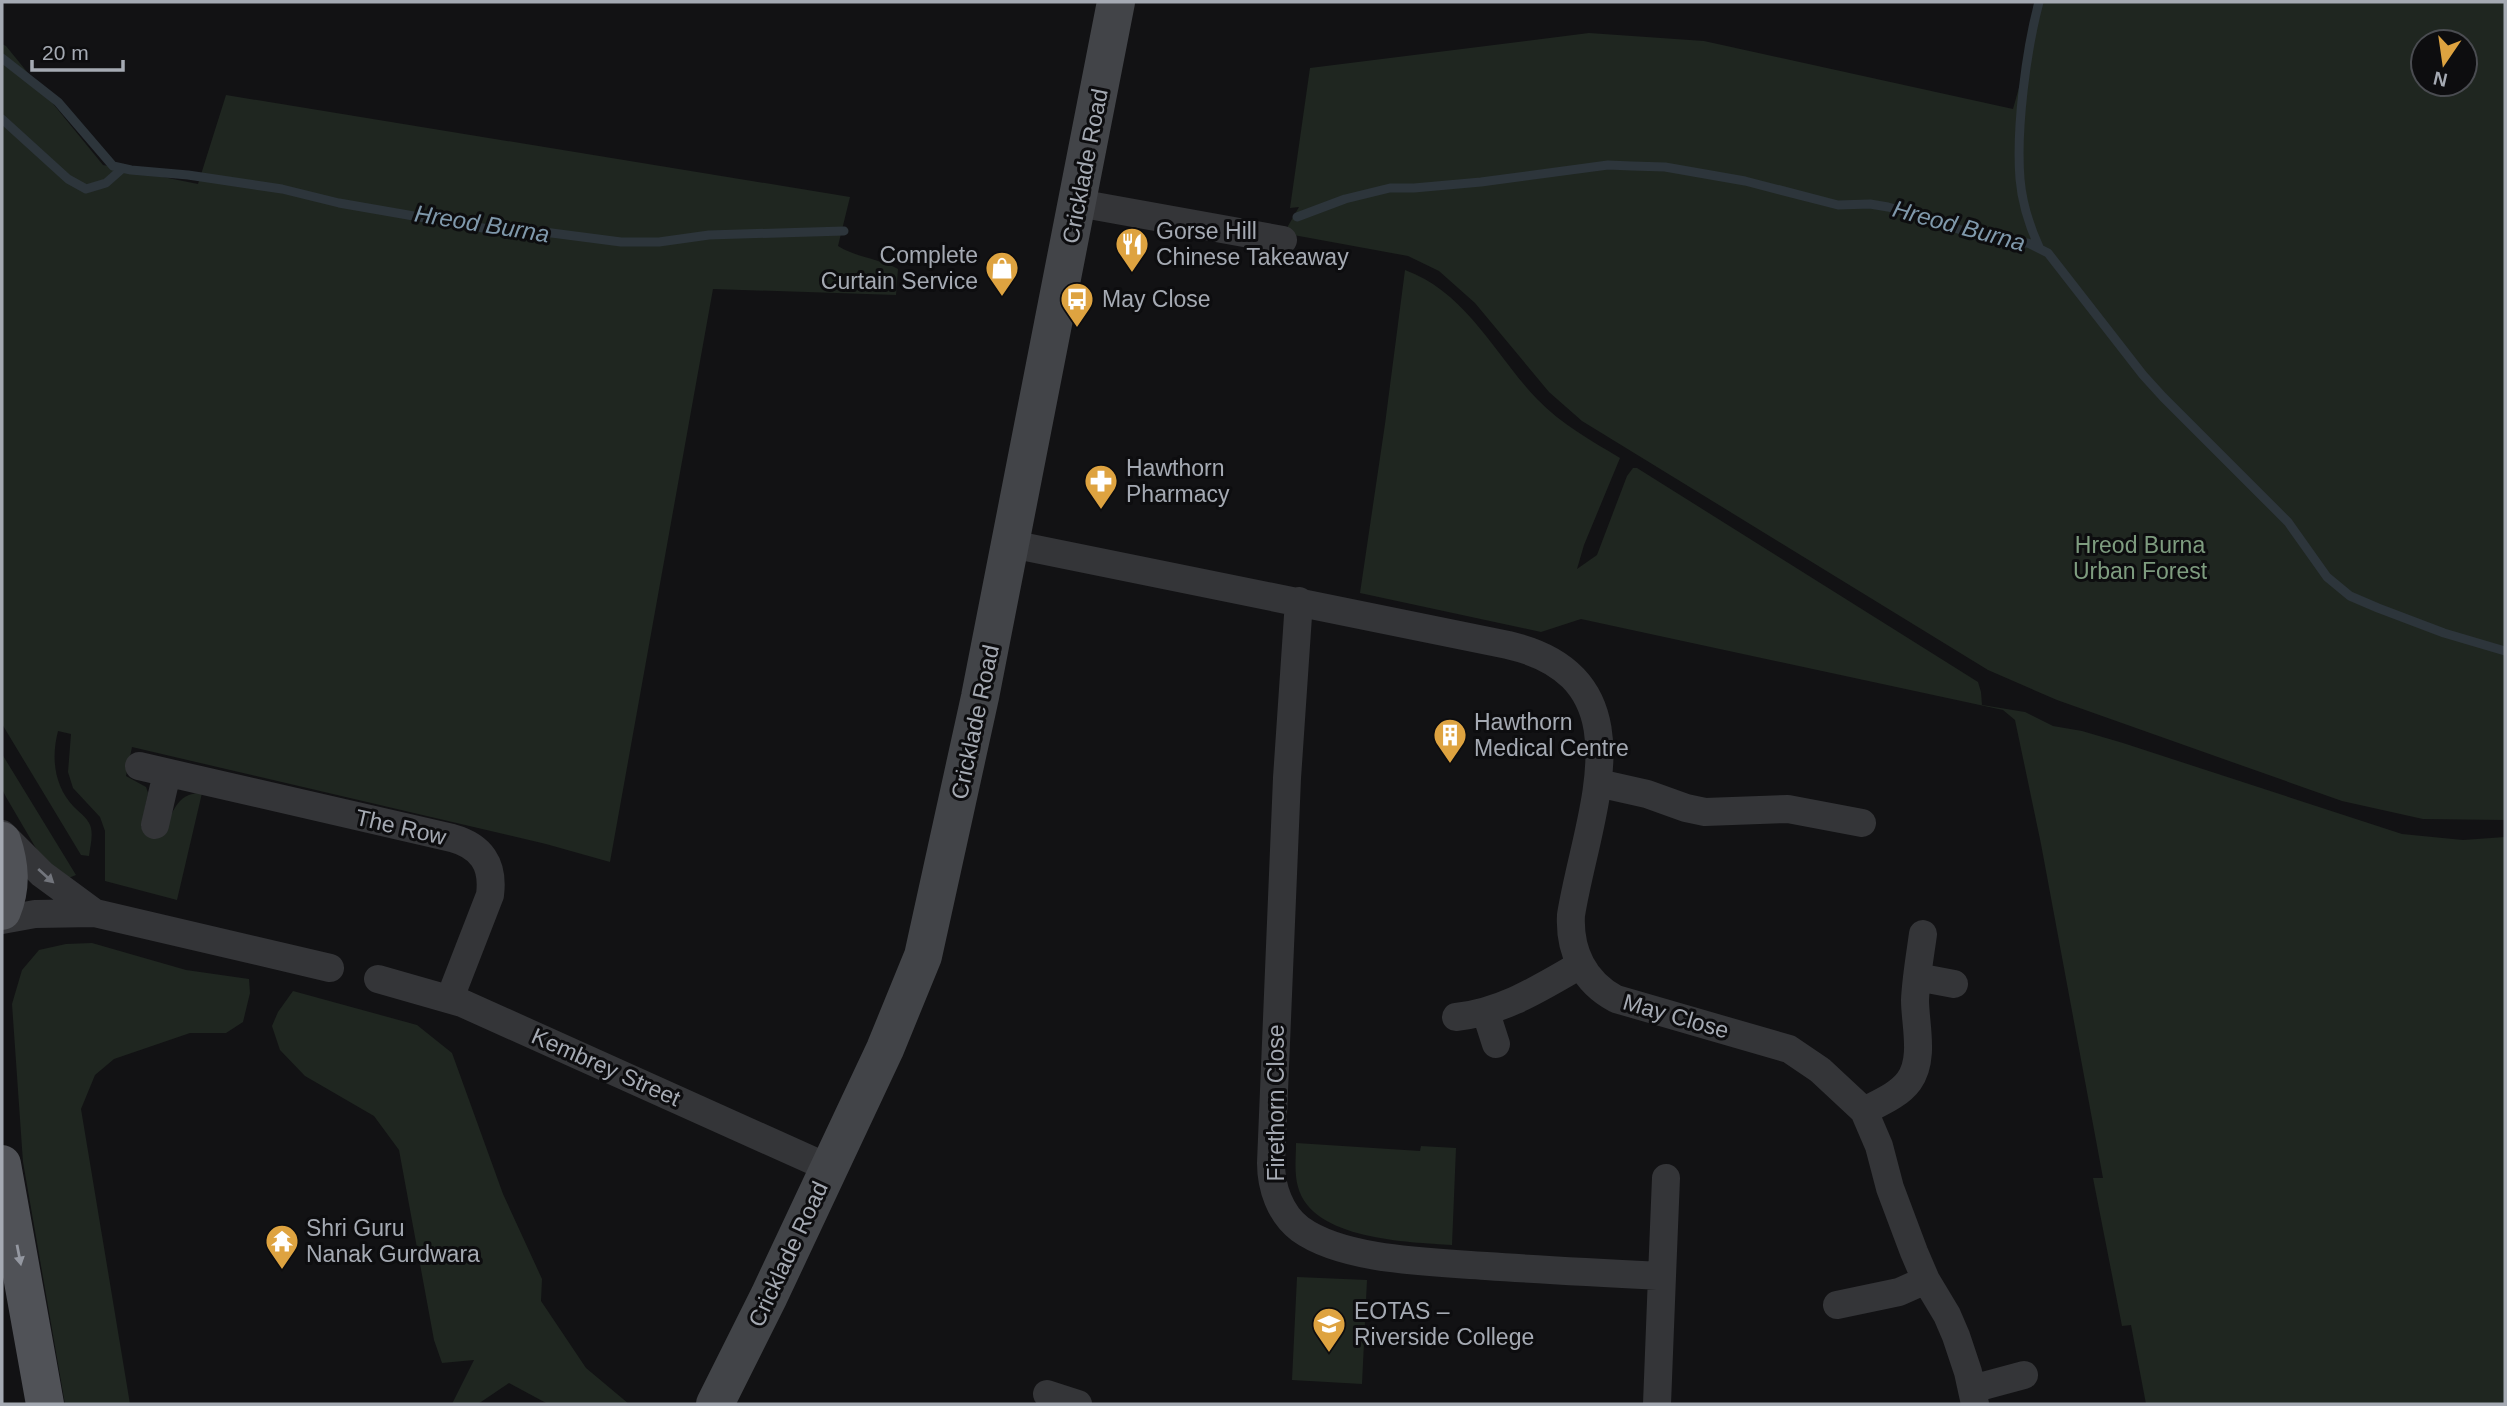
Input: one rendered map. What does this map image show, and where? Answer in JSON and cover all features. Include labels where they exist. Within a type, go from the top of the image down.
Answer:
[{"type":"main road","points":[[2,841],[8,860],[10,881],[2,911]]},
{"type":"main road","points":[[2,1164],[45,1404]]},
{"type":"street","name":"Cricklade Road","points":[[715,1404],[769,1296],[902,1012],[923,956],[965,772],[1116,2]]},
{"type":"street","points":[[1078,203],[1283,240]]},
{"type":"street","name":"May Close","points":[[1011,544],[1508,645],[1545,656],[1572,677],[1593,707],[1600,745],[1598,783],[1571,915],[1571,937],[1580,965],[1598,987],[1616,999],[1761,1040],[1797,1053],[1835,1082],[1864,1111],[1926,1280],[1952,1325],[1973,1396],[2024,1376]]},
{"type":"street","name":"Firethorn Close","points":[[1299,601],[1287,778],[1272,1122],[1271,1175],[1280,1202],[1288,1216],[1310,1236],[1363,1253],[1428,1262],[1662,1276]]},
{"type":"street","name":"The Row","points":[[139,766],[452,838],[463,841],[480,852],[491,873],[490,895],[450,998]]},
{"type":"street","points":[[155,825],[167,773]]},
{"type":"street","points":[[1598,783],[1647,794],[1705,812],[1788,809],[1862,823]]},
{"type":"street","points":[[2,834],[42,874],[95,913]]},
{"type":"street","points":[[2,920],[35,914],[95,913],[330,968]]},
{"type":"street","points":[[1864,1111],[1900,1090],[1913,1075],[1917,1043],[1916,977],[1923,934]]},
{"type":"street","points":[[1457,1017],[1486,1013],[1520,999],[1580,965]]},
{"type":"street","points":[[1916,977],[1954,984]]},
{"type":"street","name":"Kembrey Street","points":[[378,979],[450,998],[829,1168]]},
{"type":"street","points":[[1486,1013],[1496,1044]]},
{"type":"street","points":[[1657,1404],[1666,1178]]},
{"type":"street","points":[[1838,1305],[1899,1292],[1926,1280]]},
{"type":"street","points":[[1047,1394],[1078,1404]]},
{"type":"green space","name":"Hreod Burna Urban Forest","points":[[2043,2],[2505,2],[2505,820],[2423,819],[2342,801],[2057,700],[1988,670],[1582,421],[1549,392],[1475,303],[1439,271],[1408,256],[1288,234],[1288,226],[1299,207],[1290,208],[1310,68],[1589,33],[1704,41],[2013,109]]},
{"type":"green space","points":[[2,44],[103,165],[198,184],[226,95],[850,197],[838,246],[898,269],[896,295],[713,289],[610,862],[546,844],[132,747],[126,776],[146,787],[148,793],[141,827],[164,833],[181,800],[202,793],[177,900],[105,881],[105,831],[100,817],[73,788],[68,772],[71,734],[58,731],[55,761],[58,781],[67,799],[87,819],[91,828],[89,856],[81,855],[2,724]]},
{"type":"green space","points":[[1405,270],[1445,293],[1462,309],[1546,408],[1577,432],[1620,458],[1584,545],[1577,569],[1597,555],[1627,476],[1633,468],[1637,468],[1978,682],[1982,705],[2025,712],[2053,726],[2123,743],[2402,834],[2463,840],[2505,837],[2505,1404],[2146,1404],[2131,1325],[2122,1326],[2093,1178],[2103,1178],[2041,844],[2015,720],[2003,710],[1581,619],[1541,632],[1360,593]]},
{"type":"green space","points":[[2,754],[76,875],[66,879],[37,850],[2,789]]},
{"type":"green space","points":[[92,943],[186,970],[249,979],[250,993],[243,1022],[226,1033],[190,1033],[114,1059],[95,1075],[81,1109],[130,1404],[65,1404],[23,1162],[12,1004],[22,970],[39,950],[66,944]]},
{"type":"green space","points":[[293,991],[417,1025],[452,1053],[503,1194],[542,1279],[541,1301],[586,1368],[629,1404],[548,1404],[509,1383],[478,1404],[452,1404],[474,1360],[442,1363],[434,1340],[399,1150],[374,1116],[305,1076],[280,1050],[272,1026]]},
{"type":"green space","points":[[1296,1143],[1420,1151],[1421,1146],[1456,1148],[1452,1245],[1364,1235],[1322,1218],[1307,1205],[1298,1187]]},
{"type":"green space","points":[[1297,1277],[1367,1280],[1362,1384],[1292,1380]]},
{"type":"waterway","points":[[2039,2],[2023,90],[2019,159],[2024,205],[2039,247]]},
{"type":"waterway","name":"Hreod Burna","points":[[2,58],[58,102],[113,166],[131,170],[188,175],[282,189],[339,203],[500,231],[544,232],[621,242],[659,242],[709,235],[844,231]]},
{"type":"waterway","name":"Hreod Burna","points":[[2,119],[68,179],[86,189],[106,183],[123,168]]},
{"type":"waterway","name":"Hreod Burna","points":[[1297,217],[1345,199],[1390,188],[1481,182],[1608,165],[1665,167],[1745,181],[1838,205],[1870,204],[1888,207],[1929,218],[1977,236],[2011,243],[2028,243],[2048,253],[2143,375],[2288,522],[2327,577],[2350,596],[2378,608],[2444,633],[2505,651]]},
{"type":"place","name":"Gorse Hill Chinese Takeaway","points":[[1132,274]]},
{"type":"place","name":"Complete Curtain Service","points":[[1002,298]]},
{"type":"place","name":"May Close","points":[[1077,329]]},
{"type":"place","name":"Hawthorn Pharmacy","points":[[1101,511]]},
{"type":"place","name":"Hawthorn Medical Centre","points":[[1450,765]]},
{"type":"place","name":"Shri Guru Nanak Gurdwara","points":[[282,1271]]},
{"type":"place","name":"EOTAS – Riverside College","points":[[1329,1354]]}]
